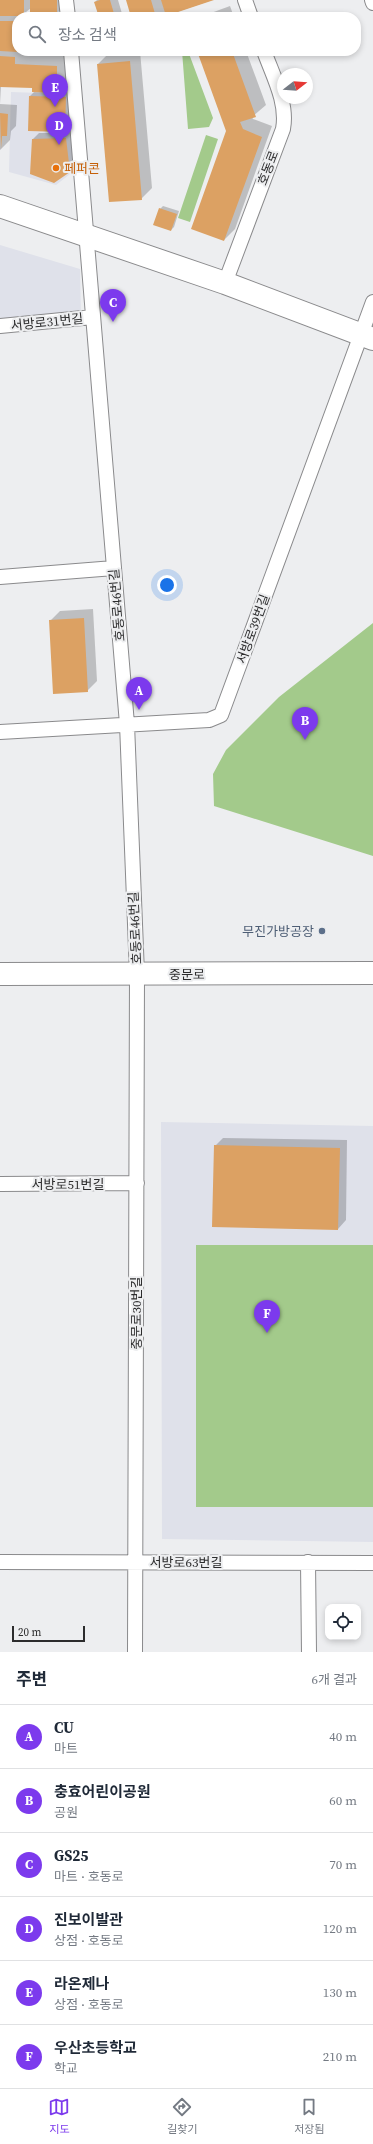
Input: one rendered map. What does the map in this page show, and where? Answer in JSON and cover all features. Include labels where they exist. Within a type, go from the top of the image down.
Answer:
[{"type":"street","points":[[0,206],[225,283],[367,337]]},
{"type":"street","name":"중문로","points":[[0,974],[373,973]]},
{"type":"lane","points":[[66,0],[67,12]]},
{"type":"lane","points":[[245,0],[249,12]]},
{"type":"lane","name":"호동로46번길","points":[[70,56],[127,724],[138,974]]},
{"type":"lane","name":"호동로","points":[[225,283],[283,129],[285,118],[284,108],[266,56]]},
{"type":"lane","name":"서방로39번길","points":[[0,732],[209,720],[221,715],[367,337],[373,302]]},
{"type":"lane","name":"서방로31번길","points":[[0,326],[93,317]]},
{"type":"lane","points":[[0,577],[114,568]]},
{"type":"lane","name":"중문로30번길","points":[[135,1652],[138,974]]},
{"type":"lane","name":"서방로51번길","points":[[0,1184],[137,1183]]},
{"type":"lane","name":"서방로63번길","points":[[0,1562],[373,1562]]},
{"type":"lane","points":[[308,1562],[309,1652]]},
{"type":"shaded area","points":[[11,92],[68,94],[74,171],[56,185],[9,172]]},
{"type":"shaded area","points":[[0,245],[80,269],[81,319],[0,325]]},
{"type":"shaded area","points":[[161,1122],[373,1126],[373,1542],[162,1539]]},
{"type":"green space","points":[[182,56],[190,56],[213,118],[209,127],[188,129]]},
{"type":"green space","points":[[206,135],[218,139],[190,222],[178,218]]},
{"type":"green space","points":[[373,623],[373,856],[214,806],[213,774],[226,750],[279,697]]},
{"type":"green space","points":[[196,1245],[373,1245],[373,1507],[196,1507]]},
{"type":"building","points":[[0,0],[24,0],[24,12],[12,12],[12,16],[0,16]]},
{"type":"building","points":[[30,0],[57,0],[57,12],[30,12]]},
{"type":"building","points":[[100,0],[110,0],[114,12],[97,12],[94,2]]},
{"type":"building","points":[[126,0],[151,0],[155,12],[130,12]]},
{"type":"building","points":[[161,0],[214,0],[178,12],[165,12]]},
{"type":"building","points":[[0,21],[12,21],[12,52],[0,51]]},
{"type":"building","points":[[0,56],[15,57],[15,64],[57,66],[57,93],[32,92],[32,88],[0,87]]},
{"type":"building","points":[[199,56],[234,56],[256,117],[240,122],[243,129],[262,137],[224,241],[191,229],[226,131]]},
{"type":"building","points":[[130,61],[142,200],[109,202],[97,64]]},
{"type":"building","points":[[29,96],[66,97],[65,132],[28,131]]},
{"type":"building","points":[[0,113],[8,114],[7,136],[2,136],[1,149]]},
{"type":"building","points":[[66,138],[70,172],[54,183],[30,174],[32,139]]},
{"type":"building","points":[[159,208],[177,214],[171,231],[153,225]]},
{"type":"building","points":[[84,618],[88,692],[53,694],[49,620]]},
{"type":"building","points":[[214,1145],[340,1148],[338,1230],[212,1227]]},
{"type":"place","name":"라온제나","points":[[55,107]]},
{"type":"place","name":"진보이발관","points":[[59,145]]},
{"type":"place","name":"페퍼콘","points":[[56,168]]},
{"type":"place","name":"GS25","points":[[113,322]]},
{"type":"place","name":"CU","points":[[139,710]]},
{"type":"place","name":"충효어린이공원","points":[[305,740]]},
{"type":"place","name":"무진가방공장","points":[[322,931]]},
{"type":"place","name":"우산초등학교","points":[[267,1333]]}]
